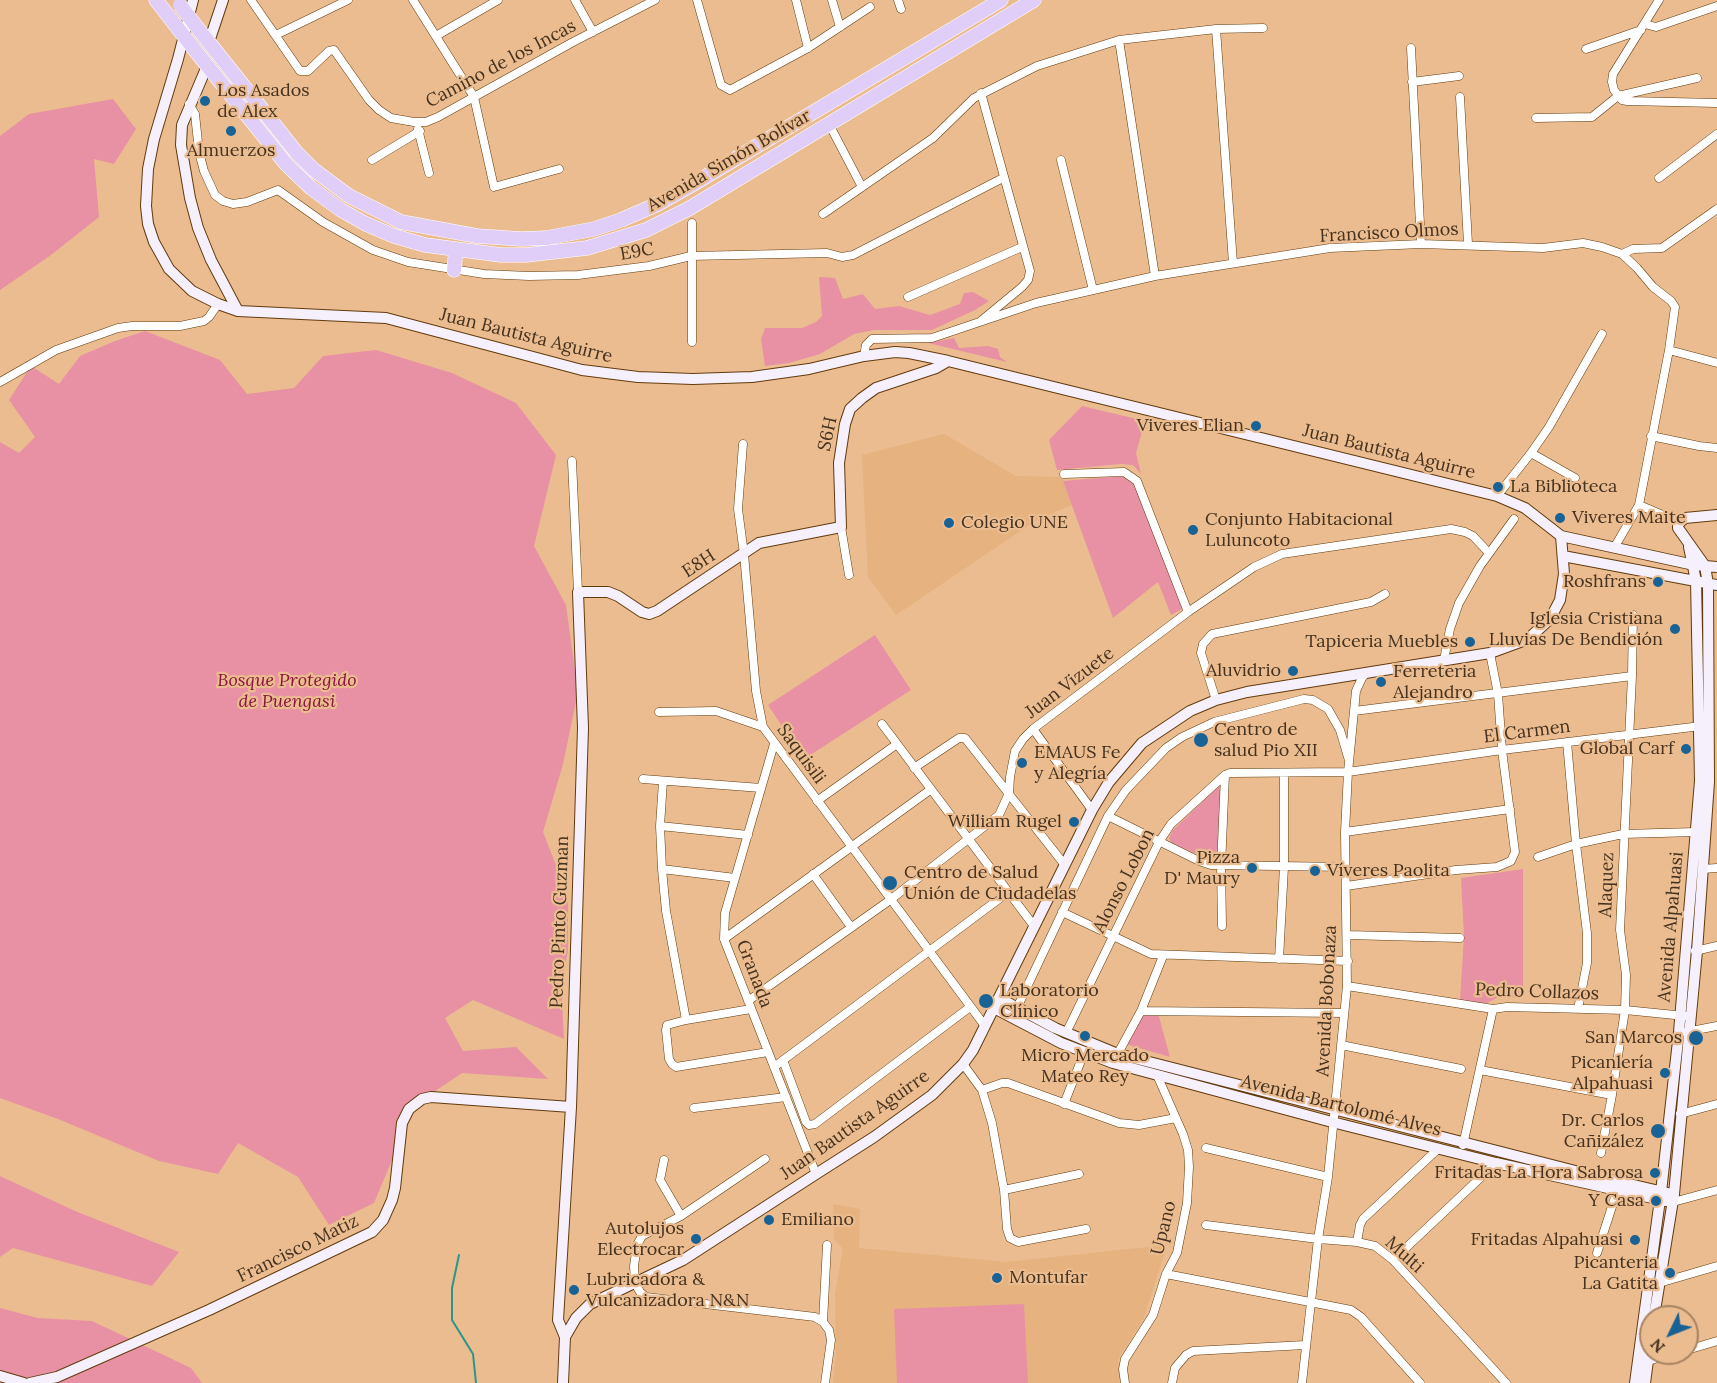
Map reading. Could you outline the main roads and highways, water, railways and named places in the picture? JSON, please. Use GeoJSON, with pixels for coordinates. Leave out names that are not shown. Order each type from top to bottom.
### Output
{"type":"FeatureCollection","features":[{"type":"Feature","properties":{"kind":"highway","name":"Avenida Simón Bolívar"},"geometry":{"type":"LineString","coordinates":[[154,0],[286,164],[311,188],[340,210],[385,232],[425,245],[501,255],[543,254],[587,248],[646,230],[690,208],[1034,0]]}},
{"type":"Feature","properties":{"kind":"highway","name":"Avenida Simón Bolívar"},"geometry":{"type":"LineString","coordinates":[[183,2],[199,30],[296,153],[314,170],[349,196],[401,222],[477,236],[521,239],[546,238],[594,229],[658,204],[1000,0]]}},
{"type":"Feature","properties":{"kind":"highway"},"geometry":{"type":"LineString","coordinates":[[454,270],[456,250]]}},
{"type":"Feature","properties":{"kind":"main road"},"geometry":{"type":"LineString","coordinates":[[209,42],[224,0]]}},
{"type":"Feature","properties":{"kind":"main road","name":"Juan Bautista Aguirre"},"geometry":{"type":"LineString","coordinates":[[183,2],[178,59],[154,140],[148,169],[146,206],[148,224],[154,242],[169,269],[192,291],[218,304],[238,311],[386,318],[582,370],[638,377],[693,379],[752,377],[808,369],[864,356],[895,352],[909,353],[948,360],[1497,496],[1525,508],[1561,536],[1563,591],[1550,619],[1527,639],[1490,653],[1247,692],[1216,700],[1190,711],[1142,743],[1115,775],[1092,810],[997,1003],[973,1050],[963,1064],[932,1095],[874,1137],[683,1260],[590,1305],[576,1318],[565,1337]]}},
{"type":"Feature","properties":{"kind":"main road"},"geometry":{"type":"LineString","coordinates":[[207,66],[182,124],[181,145],[190,198],[206,249],[238,311]]}},
{"type":"Feature","properties":{"kind":"main road","name":"S6H"},"geometry":{"type":"LineString","coordinates":[[841,528],[839,463],[845,424],[850,410],[876,388],[936,368],[948,360]]}},
{"type":"Feature","properties":{"kind":"main road","name":"Avenida Alpahuasi"},"geometry":{"type":"LineString","coordinates":[[1692,950],[1696,832],[1704,726],[1713,669],[1712,585],[1678,528],[1679,522],[1685,518],[1717,515]]}},
{"type":"Feature","properties":{"kind":"main road","name":"E8H"},"geometry":{"type":"LineString","coordinates":[[579,592],[608,592],[649,614],[657,611],[759,543],[841,528]]}},
{"type":"Feature","properties":{"kind":"main road"},"geometry":{"type":"LineString","coordinates":[[1561,536],[1699,566],[1717,567]]}},
{"type":"Feature","properties":{"kind":"main road"},"geometry":{"type":"LineString","coordinates":[[1563,556],[1712,585]]}},
{"type":"Feature","properties":{"kind":"main road","name":"Avenida Alpahuasi"},"geometry":{"type":"LineString","coordinates":[[1635,1383],[1683,1032],[1713,781],[1704,726],[1699,671],[1696,582],[1699,566]]}},
{"type":"Feature","properties":{"kind":"main road","name":"Pedro Pinto Guzman"},"geometry":{"type":"LineString","coordinates":[[563,1383],[565,1337],[558,1320],[571,1107],[583,728],[579,592]]}},
{"type":"Feature","properties":{"kind":"main road","name":"Avenida Bartolomé Alves"},"geometry":{"type":"LineString","coordinates":[[997,1003],[1061,1043],[1084,1053],[1334,1110],[1463,1148],[1661,1196]]}},
{"type":"Feature","properties":{"kind":"main road","name":"Avenida Bartolomé Alves"},"geometry":{"type":"LineString","coordinates":[[1015,1013],[1066,1033],[1115,1059],[1157,1076],[1439,1148],[1463,1148],[1496,1163],[1617,1191],[1673,1198]]}},
{"type":"Feature","properties":{"kind":"main road","name":"Avenida Alpahuasi"},"geometry":{"type":"LineString","coordinates":[[1656,1305],[1673,1198],[1680,1114],[1683,1032]]}},
{"type":"Feature","properties":{"kind":"main road","name":"Francisco Matiz"},"geometry":{"type":"LineString","coordinates":[[30,1383],[57,1377],[210,1310],[372,1232],[383,1220],[395,1188],[402,1123],[409,1109],[422,1100],[431,1097],[571,1107]]}},
{"type":"Feature","properties":{"kind":"main road"},"geometry":{"type":"LineString","coordinates":[[1645,1383],[1647,1365]]}},
{"type":"Feature","properties":{"kind":"main road"},"geometry":{"type":"LineString","coordinates":[[0,1376],[24,1383]]}},
{"type":"Feature","properties":{"kind":"waterway"},"geometry":{"type":"LineString","coordinates":[[459,1255],[452,1288],[452,1320],[473,1354],[476,1383]]}},
{"type":"Feature","properties":{"kind":"place","name":"Los Asados de Alex"},"geometry":{"type":"Point","coordinates":[205,101]}},
{"type":"Feature","properties":{"kind":"place","name":"Almuerzos"},"geometry":{"type":"Point","coordinates":[231,131]}},
{"type":"Feature","properties":{"kind":"place","name":"Viveres Elian"},"geometry":{"type":"Point","coordinates":[1256,426]}},
{"type":"Feature","properties":{"kind":"place","name":"La Biblioteca"},"geometry":{"type":"Point","coordinates":[1498,487]}},
{"type":"Feature","properties":{"kind":"place","name":"Viveres Maite"},"geometry":{"type":"Point","coordinates":[1560,518]}},
{"type":"Feature","properties":{"kind":"place","name":"Colegio UNE"},"geometry":{"type":"Point","coordinates":[949,523]}},
{"type":"Feature","properties":{"kind":"place","name":"Conjunto Habitacional Luluncoto"},"geometry":{"type":"Point","coordinates":[1193,530]}},
{"type":"Feature","properties":{"kind":"place","name":"Roshfrans"},"geometry":{"type":"Point","coordinates":[1658,582]}},
{"type":"Feature","properties":{"kind":"place","name":"Iglesia Cristiana Lluvias De Bendición"},"geometry":{"type":"Point","coordinates":[1675,629]}},
{"type":"Feature","properties":{"kind":"place","name":"Tapiceria Muebles"},"geometry":{"type":"Point","coordinates":[1470,642]}},
{"type":"Feature","properties":{"kind":"place","name":"Aluvidrio"},"geometry":{"type":"Point","coordinates":[1293,671]}},
{"type":"Feature","properties":{"kind":"place","name":"Ferreteria Alejandro"},"geometry":{"type":"Point","coordinates":[1381,682]}},
{"type":"Feature","properties":{"kind":"place","name":"Centro de salud Pio XII"},"geometry":{"type":"Point","coordinates":[1201,740]}},
{"type":"Feature","properties":{"kind":"place","name":"Global Carf"},"geometry":{"type":"Point","coordinates":[1686,749]}},
{"type":"Feature","properties":{"kind":"place","name":"EMAUS Fe y Alegría"},"geometry":{"type":"Point","coordinates":[1022,763]}},
{"type":"Feature","properties":{"kind":"place","name":"William Rugel"},"geometry":{"type":"Point","coordinates":[1074,822]}},
{"type":"Feature","properties":{"kind":"place","name":"Pizza D' Maury"},"geometry":{"type":"Point","coordinates":[1252,868]}},
{"type":"Feature","properties":{"kind":"place","name":"Víveres Paolita"},"geometry":{"type":"Point","coordinates":[1315,871]}},
{"type":"Feature","properties":{"kind":"place","name":"Centro de Salud Unión de Ciudadelas"},"geometry":{"type":"Point","coordinates":[890,883]}},
{"type":"Feature","properties":{"kind":"place","name":"Laboratorio Clínico"},"geometry":{"type":"Point","coordinates":[986,1001]}},
{"type":"Feature","properties":{"kind":"place","name":"Micro Mercado Mateo Rey"},"geometry":{"type":"Point","coordinates":[1085,1036]}},
{"type":"Feature","properties":{"kind":"place","name":"San Marcos"},"geometry":{"type":"Point","coordinates":[1696,1038]}},
{"type":"Feature","properties":{"kind":"place","name":"Picanlería Alpahuasi"},"geometry":{"type":"Point","coordinates":[1665,1073]}},
{"type":"Feature","properties":{"kind":"place","name":"Dr. Carlos Cañizález"},"geometry":{"type":"Point","coordinates":[1658,1131]}},
{"type":"Feature","properties":{"kind":"place","name":"Fritadas La Hora Sabrosa"},"geometry":{"type":"Point","coordinates":[1655,1173]}},
{"type":"Feature","properties":{"kind":"place","name":"Y Casa"},"geometry":{"type":"Point","coordinates":[1656,1201]}},
{"type":"Feature","properties":{"kind":"place","name":"Emiliano"},"geometry":{"type":"Point","coordinates":[769,1220]}},
{"type":"Feature","properties":{"kind":"place","name":"Autolujos Electrocar"},"geometry":{"type":"Point","coordinates":[696,1239]}},
{"type":"Feature","properties":{"kind":"place","name":"Fritadas Alpahuasi"},"geometry":{"type":"Point","coordinates":[1635,1240]}},
{"type":"Feature","properties":{"kind":"place","name":"Picanteria La Gatita"},"geometry":{"type":"Point","coordinates":[1670,1273]}},
{"type":"Feature","properties":{"kind":"place","name":"Montufar"},"geometry":{"type":"Point","coordinates":[997,1278]}},
{"type":"Feature","properties":{"kind":"place","name":"Lubricadora & Vulcanizadora N&N"},"geometry":{"type":"Point","coordinates":[574,1290]}},
{"type":"Feature","properties":{"kind":"park label","name":"Bosque Protegido de Puengasi"},"geometry":{"type":"Point","coordinates":[287,691]}}]}
